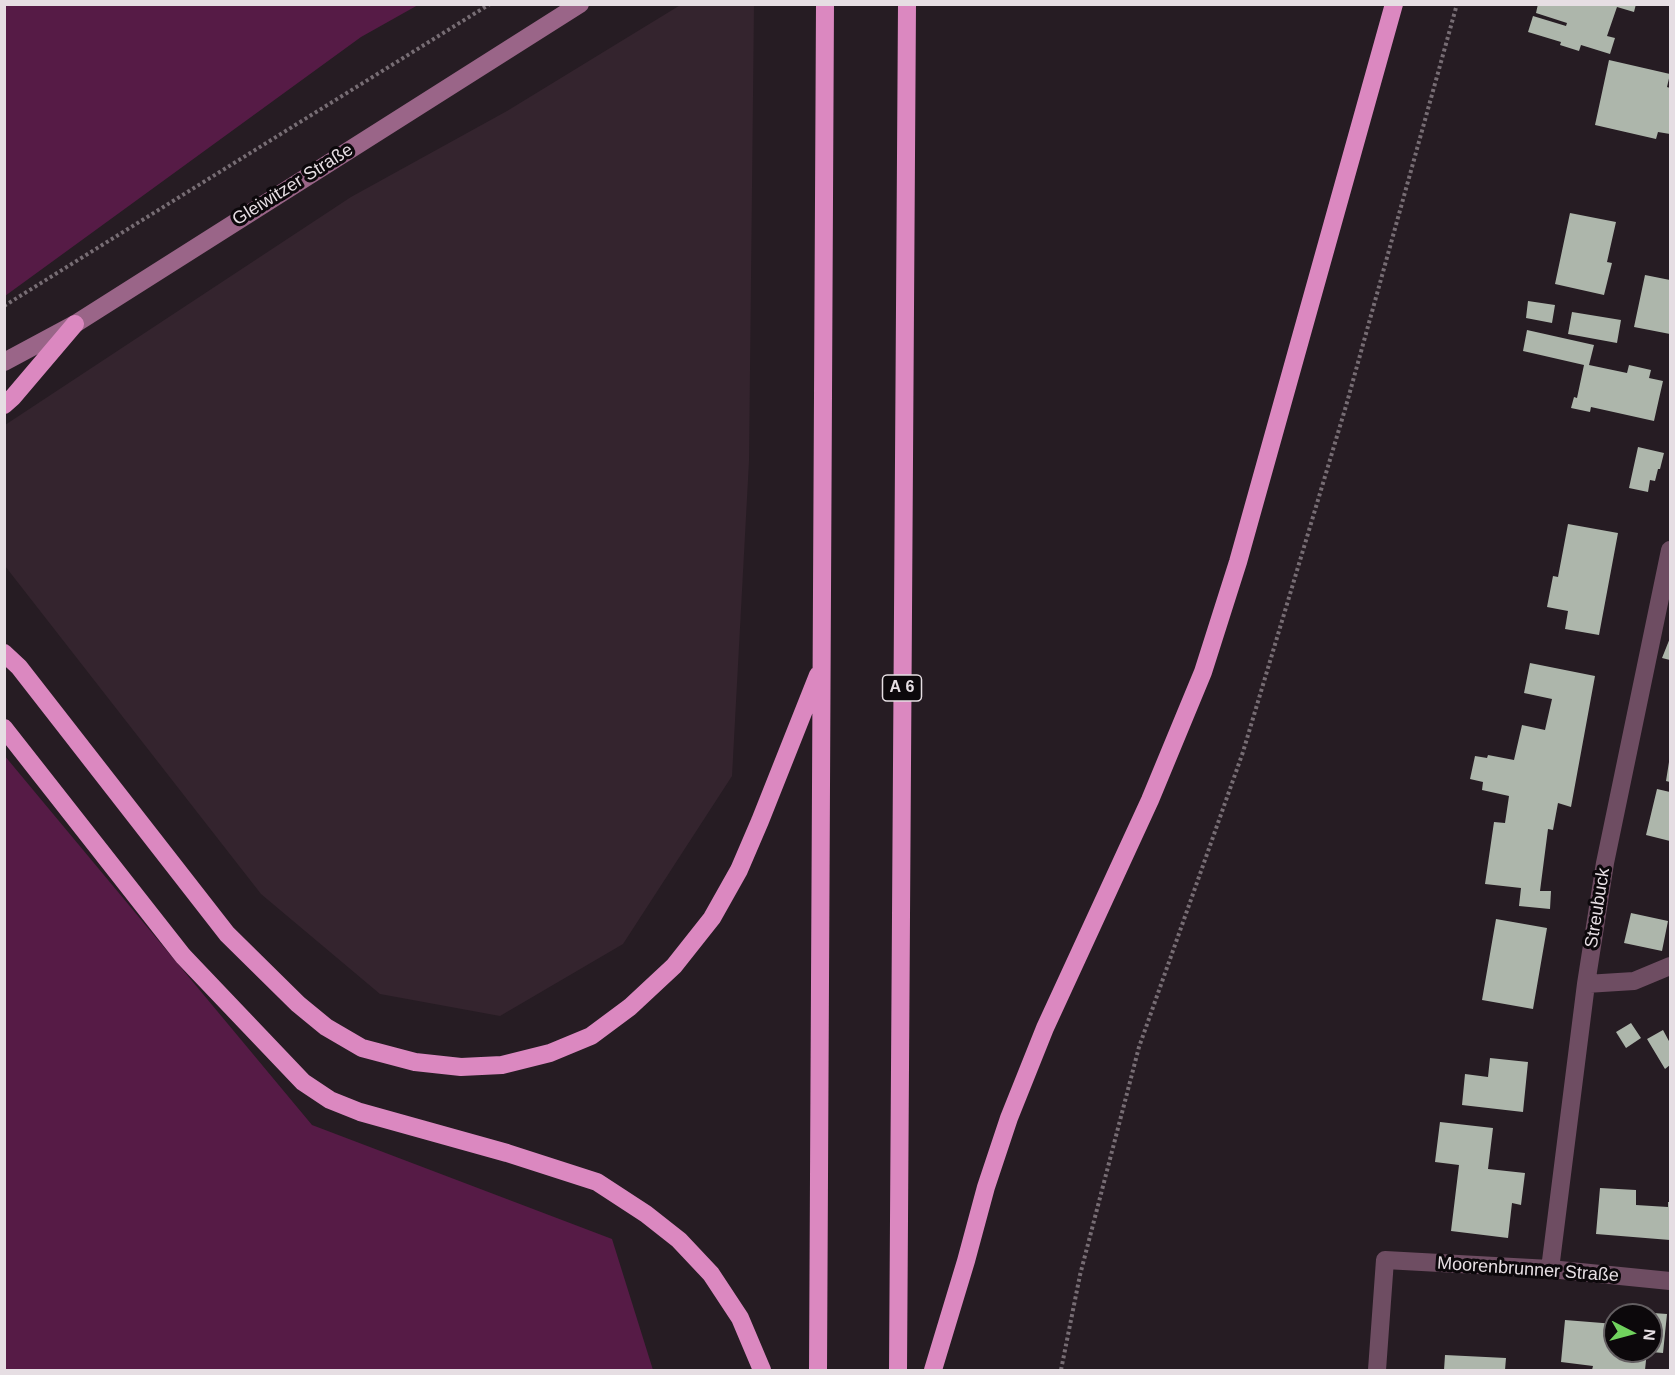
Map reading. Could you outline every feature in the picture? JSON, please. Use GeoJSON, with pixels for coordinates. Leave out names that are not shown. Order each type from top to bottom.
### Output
{"type":"FeatureCollection","features":[{"type":"Feature","properties":{"kind":"highway"},"geometry":{"type":"LineString","coordinates":[[818,1371],[825,4]]}},
{"type":"Feature","properties":{"kind":"highway","name":"A 6"},"geometry":{"type":"LineString","coordinates":[[898,1371],[907,4]]}},
{"type":"Feature","properties":{"kind":"highway"},"geometry":{"type":"LineString","coordinates":[[933,1371],[986,1187],[1009,1118],[1045,1028],[1150,800],[1203,672],[1238,562],[1394,4]]}},
{"type":"Feature","properties":{"kind":"highway"},"geometry":{"type":"LineString","coordinates":[[4,405],[75,324]]}},
{"type":"Feature","properties":{"kind":"highway"},"geometry":{"type":"LineString","coordinates":[[4,641],[19,668]]}},
{"type":"Feature","properties":{"kind":"highway"},"geometry":{"type":"LineString","coordinates":[[4,653],[19,668],[226,934],[298,1004],[326,1026],[362,1048],[415,1062],[461,1067],[502,1065],[550,1053],[591,1036],[630,1007],[674,966],[712,918],[739,870],[822,665]]}},
{"type":"Feature","properties":{"kind":"highway"},"geometry":{"type":"LineString","coordinates":[[4,728],[183,956],[303,1082],[330,1100],[360,1112],[597,1182],[646,1214],[679,1240],[711,1274],[740,1318],[762,1371]]}},
{"type":"Feature","properties":{"kind":"main road","name":"Gleiwitzer Straße"},"geometry":{"type":"LineString","coordinates":[[4,362],[75,324],[580,4]]}},
{"type":"Feature","properties":{"kind":"street","name":"Streubuck"},"geometry":{"type":"LineString","coordinates":[[1550,1269],[1586,984],[1605,863],[1671,550]]}},
{"type":"Feature","properties":{"kind":"street"},"geometry":{"type":"LineString","coordinates":[[1586,984],[1634,981],[1671,966]]}},
{"type":"Feature","properties":{"kind":"street","name":"Moorenbrunner Straße"},"geometry":{"type":"LineString","coordinates":[[1377,1371],[1385,1260],[1550,1269],[1671,1281]]}},
{"type":"Feature","properties":{"kind":"path"},"geometry":{"type":"LineString","coordinates":[[4,306],[490,4]]}},
{"type":"Feature","properties":{"kind":"path"},"geometry":{"type":"LineString","coordinates":[[1061,1371],[1080,1275],[1139,1047],[1243,752],[1346,406],[1457,4]]}},
{"type":"Feature","properties":{"kind":"shaded area"},"geometry":{"type":"Polygon","coordinates":[[[5,4],[418,5],[361,37],[5,296],[5,4]]]}},
{"type":"Feature","properties":{"kind":"shaded area"},"geometry":{"type":"Polygon","coordinates":[[[682,4],[754,5],[749,461],[732,776],[623,944],[500,1016],[380,994],[261,894],[5,566],[5,425],[351,197],[507,111],[682,4]]]}},
{"type":"Feature","properties":{"kind":"shaded area"},"geometry":{"type":"Polygon","coordinates":[[[4,755],[312,1125],[612,1239],[653,1370],[5,1370],[4,755]]]}},
{"type":"Feature","properties":{"kind":"building"},"geometry":{"type":"Polygon","coordinates":[[[1538,4],[1636,4],[1634,12],[1617,7],[1607,36],[1615,38],[1610,54],[1581,45],[1579,51],[1560,45],[1561,42],[1528,32],[1533,16],[1566,26],[1567,23],[1536,13],[1538,4]]]}},
{"type":"Feature","properties":{"kind":"building"},"geometry":{"type":"Polygon","coordinates":[[[1609,60],[1670,74],[1667,87],[1670,88],[1670,134],[1658,132],[1656,139],[1595,125],[1609,60]]]}},
{"type":"Feature","properties":{"kind":"building"},"geometry":{"type":"Polygon","coordinates":[[[1570,213],[1616,222],[1607,262],[1612,263],[1604,295],[1555,284],[1570,213]]]}},
{"type":"Feature","properties":{"kind":"building"},"geometry":{"type":"Polygon","coordinates":[[[1645,275],[1670,280],[1670,334],[1634,327],[1645,275]]]}},
{"type":"Feature","properties":{"kind":"building"},"geometry":{"type":"Polygon","coordinates":[[[1528,301],[1555,305],[1552,323],[1526,318],[1528,301]]]}},
{"type":"Feature","properties":{"kind":"building"},"geometry":{"type":"Polygon","coordinates":[[[1572,312],[1621,320],[1617,343],[1568,334],[1572,312]]]}},
{"type":"Feature","properties":{"kind":"building"},"geometry":{"type":"Polygon","coordinates":[[[1527,330],[1594,345],[1589,365],[1627,373],[1629,365],[1651,370],[1649,378],[1663,381],[1654,421],[1591,407],[1590,412],[1571,408],[1574,397],[1577,398],[1584,365],[1523,351],[1527,330]]]}},
{"type":"Feature","properties":{"kind":"building"},"geometry":{"type":"Polygon","coordinates":[[[1638,447],[1664,453],[1655,481],[1650,480],[1648,492],[1629,488],[1638,447]]]}},
{"type":"Feature","properties":{"kind":"building"},"geometry":{"type":"Polygon","coordinates":[[[1568,524],[1618,533],[1599,635],[1565,629],[1568,611],[1547,607],[1553,576],[1558,577],[1568,524]]]}},
{"type":"Feature","properties":{"kind":"building"},"geometry":{"type":"Polygon","coordinates":[[[1670,638],[1670,660],[1662,658],[1670,638]]]}},
{"type":"Feature","properties":{"kind":"building"},"geometry":{"type":"Polygon","coordinates":[[[1530,663],[1595,676],[1571,807],[1558,803],[1553,830],[1548,829],[1540,891],[1551,891],[1550,909],[1519,906],[1521,888],[1485,884],[1494,822],[1505,823],[1509,796],[1482,790],[1483,782],[1470,779],[1475,756],[1487,758],[1488,755],[1514,760],[1522,725],[1545,730],[1552,699],[1524,693],[1530,663]]]}},
{"type":"Feature","properties":{"kind":"building"},"geometry":{"type":"Polygon","coordinates":[[[1670,762],[1670,782],[1666,781],[1670,762]]]}},
{"type":"Feature","properties":{"kind":"building"},"geometry":{"type":"Polygon","coordinates":[[[1657,789],[1670,792],[1670,841],[1646,835],[1657,789]]]}},
{"type":"Feature","properties":{"kind":"building"},"geometry":{"type":"Polygon","coordinates":[[[1631,913],[1668,921],[1662,951],[1624,943],[1631,913]]]}},
{"type":"Feature","properties":{"kind":"building"},"geometry":{"type":"Polygon","coordinates":[[[1496,919],[1547,928],[1533,1009],[1482,1000],[1496,919]]]}},
{"type":"Feature","properties":{"kind":"building"},"geometry":{"type":"Polygon","coordinates":[[[1631,1023],[1641,1038],[1626,1048],[1616,1032],[1631,1023]]]}},
{"type":"Feature","properties":{"kind":"building"},"geometry":{"type":"Polygon","coordinates":[[[1663,1030],[1670,1043],[1670,1065],[1665,1069],[1647,1039],[1663,1030]]]}},
{"type":"Feature","properties":{"kind":"building"},"geometry":{"type":"Polygon","coordinates":[[[1490,1058],[1528,1062],[1523,1112],[1462,1105],[1465,1074],[1488,1077],[1490,1058]]]}},
{"type":"Feature","properties":{"kind":"building"},"geometry":{"type":"Polygon","coordinates":[[[1440,1122],[1493,1128],[1488,1169],[1525,1173],[1521,1205],[1512,1203],[1508,1238],[1451,1231],[1459,1165],[1435,1162],[1440,1122]]]}},
{"type":"Feature","properties":{"kind":"building"},"geometry":{"type":"Polygon","coordinates":[[[1600,1188],[1636,1190],[1636,1205],[1668,1207],[1668,1202],[1670,1202],[1670,1240],[1596,1234],[1600,1188]]]}},
{"type":"Feature","properties":{"kind":"building"},"geometry":{"type":"Polygon","coordinates":[[[1663,1314],[1667,1314],[1663,1353],[1663,1314]]]}},
{"type":"Feature","properties":{"kind":"building"},"geometry":{"type":"Polygon","coordinates":[[[1565,1320],[1603,1323],[1603,1363],[1646,1363],[1645,1370],[1592,1370],[1593,1366],[1561,1362],[1565,1320]]]}},
{"type":"Feature","properties":{"kind":"building"},"geometry":{"type":"Polygon","coordinates":[[[1445,1355],[1506,1358],[1505,1370],[1444,1370],[1445,1355]]]}}]}
